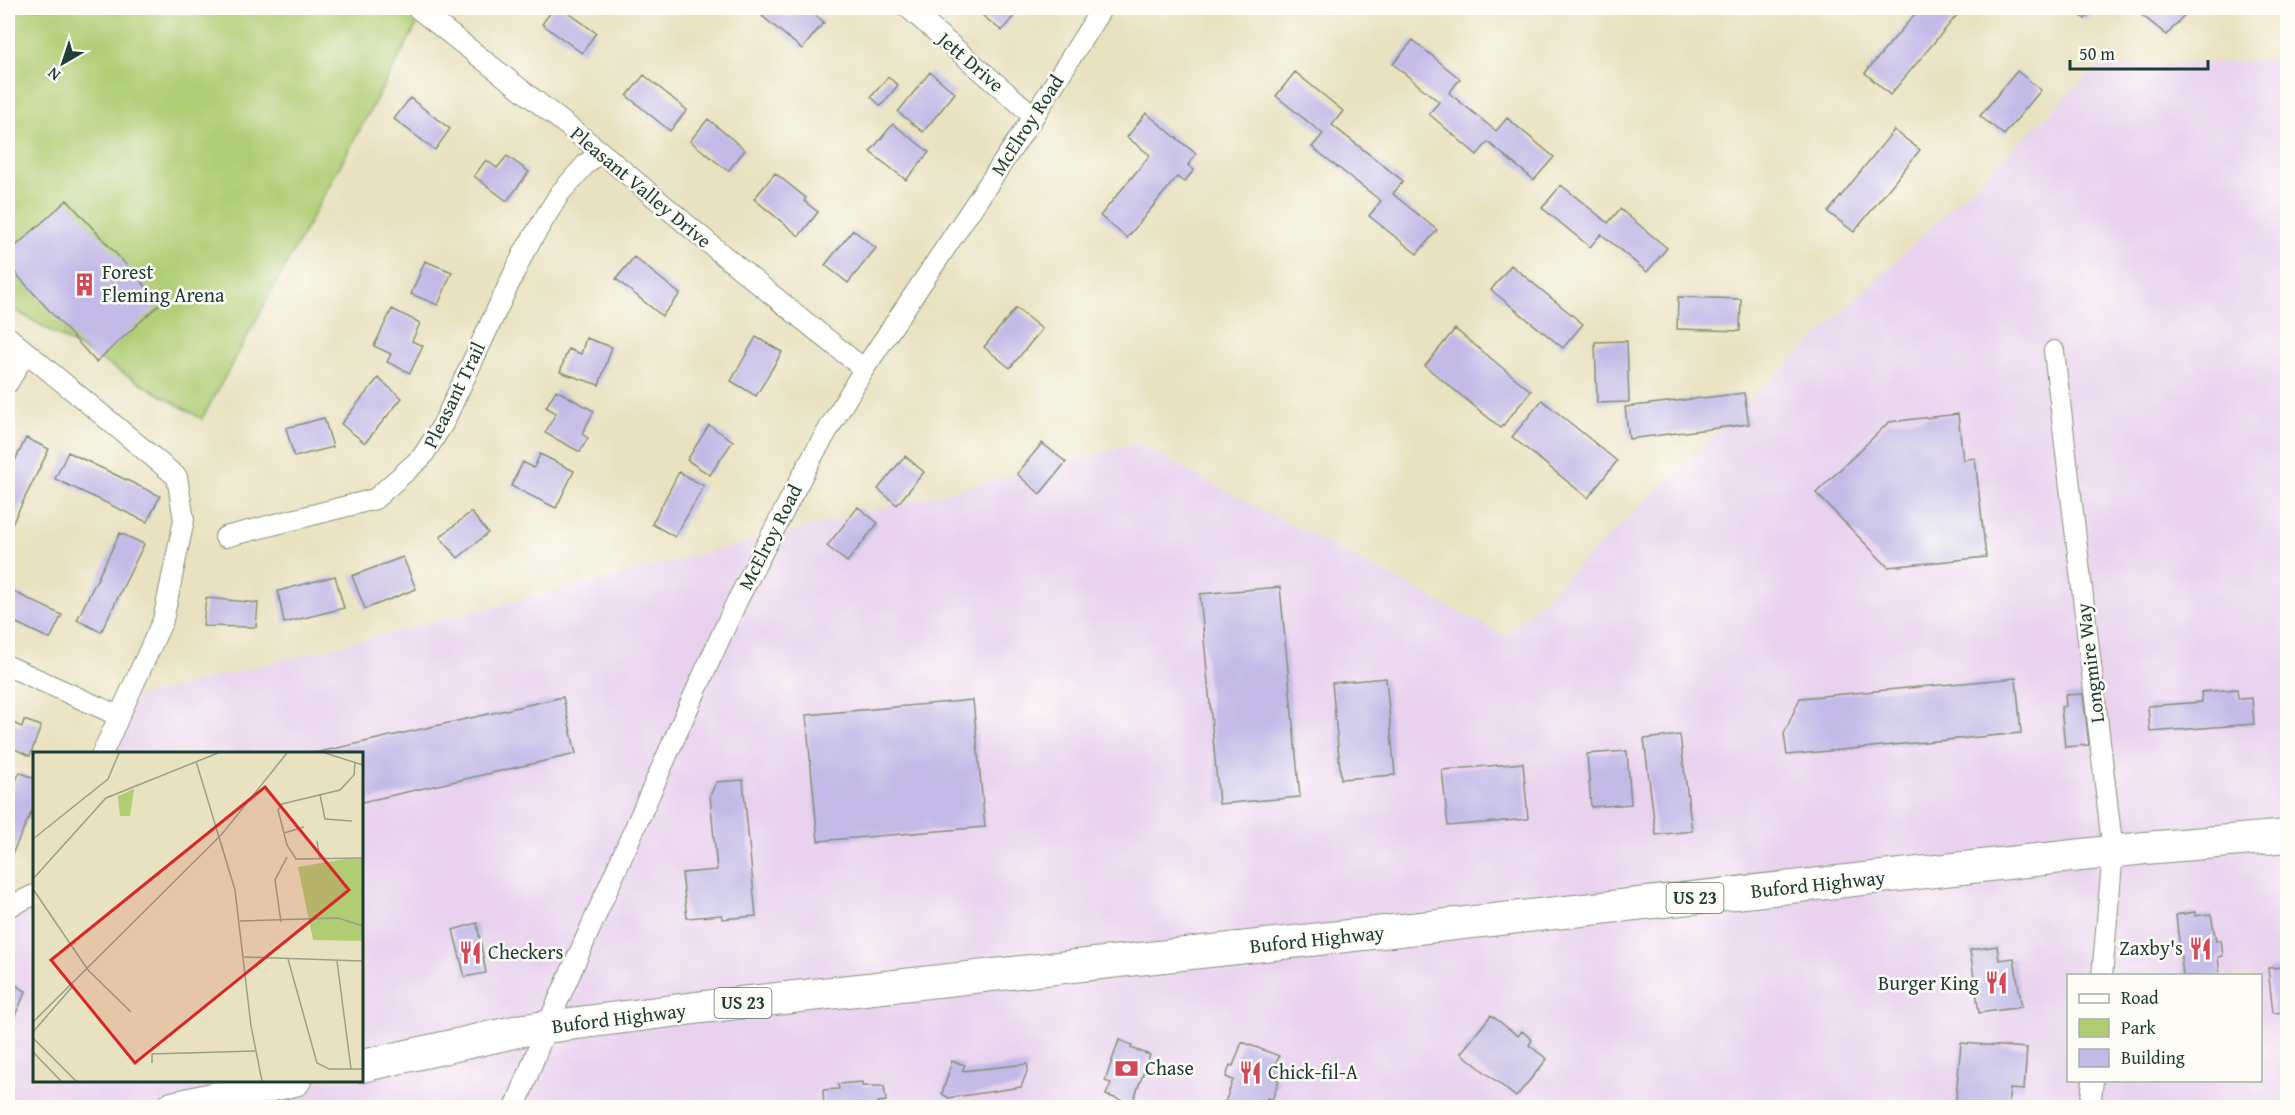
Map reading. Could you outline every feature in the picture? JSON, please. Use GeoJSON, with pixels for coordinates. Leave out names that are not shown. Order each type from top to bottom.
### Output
{"type":"FeatureCollection","features":[{"type":"Feature","properties":{"kind":"main road","name":"Buford Highway"},"geometry":{"type":"LineString","coordinates":[[363,1066],[523,1030],[703,1007],[2284,834]]}},
{"type":"Feature","properties":{"kind":"main road"},"geometry":{"type":"LineString","coordinates":[[172,1107],[286,1082]]}},
{"type":"Feature","properties":{"kind":"street","name":"Pleasant Valley Drive"},"geometry":{"type":"LineString","coordinates":[[417,8],[601,152],[724,256],[864,369]]}},
{"type":"Feature","properties":{"kind":"street","name":"Jett Drive"},"geometry":{"type":"LineString","coordinates":[[908,8],[1034,116]]}},
{"type":"Feature","properties":{"kind":"street","name":"McElroy Road"},"geometry":{"type":"LineString","coordinates":[[515,1107],[546,1028],[667,754],[737,601],[812,457],[864,369],[1034,116],[1102,8]]}},
{"type":"Feature","properties":{"kind":"street","name":"Pleasant Trail"},"geometry":{"type":"LineString","coordinates":[[225,537],[375,499],[422,457],[442,423],[524,252],[560,193],[587,163],[601,152]]}},
{"type":"Feature","properties":{"kind":"street"},"geometry":{"type":"LineString","coordinates":[[8,337],[177,477],[184,520],[163,620],[102,752]]}},
{"type":"Feature","properties":{"kind":"street","name":"Longmire Way"},"geometry":{"type":"LineString","coordinates":[[2054,351],[2113,852],[2102,974]]}},
{"type":"Feature","properties":{"kind":"street"},"geometry":{"type":"LineString","coordinates":[[8,383],[26,352]]}},
{"type":"Feature","properties":{"kind":"street"},"geometry":{"type":"LineString","coordinates":[[8,666],[119,716]]}},
{"type":"Feature","properties":{"kind":"street"},"geometry":{"type":"LineString","coordinates":[[8,907],[33,895]]}},
{"type":"Feature","properties":{"kind":"street"},"geometry":{"type":"LineString","coordinates":[[2090,1107],[2093,1082]]}},
{"type":"Feature","properties":{"kind":"shaded area"},"geometry":{"type":"Polygon","coordinates":[[[2287,60],[2287,1107],[8,1108],[8,929],[33,883],[33,1082],[363,1082],[363,752],[106,752],[137,697],[1137,444],[1505,636],[2099,66],[2287,60]]]}},
{"type":"Feature","properties":{"kind":"green space"},"geometry":{"type":"Polygon","coordinates":[[[8,8],[426,8],[202,419],[8,306],[8,8]]]}},
{"type":"Feature","properties":{"kind":"building"},"geometry":{"type":"Polygon","coordinates":[[[554,8],[562,8],[596,33],[582,53],[542,24],[554,8]]]}},
{"type":"Feature","properties":{"kind":"building"},"geometry":{"type":"Polygon","coordinates":[[[769,8],[806,8],[824,22],[802,49],[762,16],[769,8]]]}},
{"type":"Feature","properties":{"kind":"building"},"geometry":{"type":"Polygon","coordinates":[[[990,8],[1020,8],[1002,31],[983,16],[990,8]]]}},
{"type":"Feature","properties":{"kind":"building"},"geometry":{"type":"Polygon","coordinates":[[[1920,8],[1963,8],[1890,95],[1865,73],[1920,8]]]}},
{"type":"Feature","properties":{"kind":"building"},"geometry":{"type":"Polygon","coordinates":[[[2071,8],[2095,8],[2085,19],[2071,8]]]}},
{"type":"Feature","properties":{"kind":"building"},"geometry":{"type":"Polygon","coordinates":[[[2133,8],[2190,8],[2167,35],[2133,8]]]}},
{"type":"Feature","properties":{"kind":"building"},"geometry":{"type":"Polygon","coordinates":[[[1413,40],[1460,79],[1449,93],[1496,131],[1507,118],[1554,157],[1534,180],[1488,142],[1477,155],[1429,114],[1439,102],[1393,64],[1413,40]]]}},
{"type":"Feature","properties":{"kind":"building"},"geometry":{"type":"Polygon","coordinates":[[[2017,71],[2041,90],[2004,135],[1980,116],[2017,71]]]}},
{"type":"Feature","properties":{"kind":"building"},"geometry":{"type":"Polygon","coordinates":[[[930,72],[955,93],[923,132],[898,112],[930,72]]]}},
{"type":"Feature","properties":{"kind":"building"},"geometry":{"type":"Polygon","coordinates":[[[1295,72],[1343,111],[1332,125],[1403,181],[1393,194],[1437,230],[1417,254],[1369,216],[1381,201],[1312,147],[1323,134],[1276,96],[1295,72]]]}},
{"type":"Feature","properties":{"kind":"building"},"geometry":{"type":"Polygon","coordinates":[[[644,75],[687,110],[670,131],[627,96],[644,75]]]}},
{"type":"Feature","properties":{"kind":"building"},"geometry":{"type":"Polygon","coordinates":[[[888,77],[898,85],[881,106],[871,97],[888,77]]]}},
{"type":"Feature","properties":{"kind":"building"},"geometry":{"type":"Polygon","coordinates":[[[410,98],[450,129],[435,150],[394,119],[410,98]]]}},
{"type":"Feature","properties":{"kind":"building"},"geometry":{"type":"Polygon","coordinates":[[[1146,113],[1196,154],[1188,165],[1194,170],[1184,182],[1177,177],[1127,238],[1100,216],[1150,155],[1127,137],[1146,113]]]}},
{"type":"Feature","properties":{"kind":"building"},"geometry":{"type":"Polygon","coordinates":[[[708,119],[745,150],[728,171],[690,141],[708,119]]]}},
{"type":"Feature","properties":{"kind":"building"},"geometry":{"type":"Polygon","coordinates":[[[893,124],[929,152],[906,180],[870,152],[893,124]]]}},
{"type":"Feature","properties":{"kind":"building"},"geometry":{"type":"Polygon","coordinates":[[[1894,130],[1920,150],[1854,232],[1828,212],[1894,130]]]}},
{"type":"Feature","properties":{"kind":"building"},"geometry":{"type":"Polygon","coordinates":[[[507,156],[529,172],[507,201],[474,176],[486,160],[497,168],[507,156]]]}},
{"type":"Feature","properties":{"kind":"building"},"geometry":{"type":"Polygon","coordinates":[[[775,173],[806,198],[804,201],[818,212],[799,236],[754,199],[775,173]]]}},
{"type":"Feature","properties":{"kind":"building"},"geometry":{"type":"Polygon","coordinates":[[[1561,185],[1608,223],[1620,209],[1667,248],[1647,272],[1601,234],[1590,247],[1542,208],[1561,185]]]}},
{"type":"Feature","properties":{"kind":"building","name":"Forest Fleming Arena"},"geometry":{"type":"Polygon","coordinates":[[[67,200],[161,303],[96,362],[8,265],[8,253],[67,200]]]}},
{"type":"Feature","properties":{"kind":"building"},"geometry":{"type":"Polygon","coordinates":[[[853,230],[876,248],[848,283],[825,265],[853,230]]]}},
{"type":"Feature","properties":{"kind":"building"},"geometry":{"type":"Polygon","coordinates":[[[634,257],[680,294],[662,316],[616,279],[634,257]]]}},
{"type":"Feature","properties":{"kind":"building"},"geometry":{"type":"Polygon","coordinates":[[[425,261],[452,272],[438,305],[411,294],[425,261]]]}},
{"type":"Feature","properties":{"kind":"building"},"geometry":{"type":"Polygon","coordinates":[[[1511,265],[1583,324],[1563,348],[1491,290],[1511,265]]]}},
{"type":"Feature","properties":{"kind":"building"},"geometry":{"type":"Polygon","coordinates":[[[1678,297],[1741,299],[1740,331],[1677,329],[1678,297]]]}},
{"type":"Feature","properties":{"kind":"building"},"geometry":{"type":"Polygon","coordinates":[[[1016,308],[1042,329],[1010,368],[984,347],[1016,308]]]}},
{"type":"Feature","properties":{"kind":"building"},"geometry":{"type":"Polygon","coordinates":[[[392,309],[420,323],[412,341],[423,346],[410,373],[387,362],[391,354],[374,346],[392,309]]]}},
{"type":"Feature","properties":{"kind":"building"},"geometry":{"type":"Polygon","coordinates":[[[1455,329],[1531,391],[1501,428],[1425,366],[1455,329]]]}},
{"type":"Feature","properties":{"kind":"building"},"geometry":{"type":"Polygon","coordinates":[[[756,337],[782,352],[756,396],[731,381],[756,337]]]}},
{"type":"Feature","properties":{"kind":"building"},"geometry":{"type":"Polygon","coordinates":[[[586,338],[612,347],[599,385],[560,372],[568,349],[581,354],[586,338]]]}},
{"type":"Feature","properties":{"kind":"building"},"geometry":{"type":"Polygon","coordinates":[[[1627,341],[1629,402],[1597,403],[1595,342],[1627,341]]]}},
{"type":"Feature","properties":{"kind":"building"},"geometry":{"type":"Polygon","coordinates":[[[378,378],[402,398],[365,443],[341,424],[378,378]]]}},
{"type":"Feature","properties":{"kind":"building"},"geometry":{"type":"Polygon","coordinates":[[[556,390],[594,411],[582,434],[588,438],[580,452],[545,433],[556,413],[546,407],[556,390]]]}},
{"type":"Feature","properties":{"kind":"building"},"geometry":{"type":"Polygon","coordinates":[[[1744,393],[1749,424],[1629,439],[1625,407],[1744,393]]]}},
{"type":"Feature","properties":{"kind":"building"},"geometry":{"type":"Polygon","coordinates":[[[1542,400],[1617,461],[1588,498],[1512,437],[1542,400]]]}},
{"type":"Feature","properties":{"kind":"building"},"geometry":{"type":"Polygon","coordinates":[[[1958,414],[1963,460],[1975,458],[1986,557],[1888,567],[1816,493],[1889,422],[1958,414]]]}},
{"type":"Feature","properties":{"kind":"building"},"geometry":{"type":"Polygon","coordinates":[[[324,418],[333,447],[294,457],[286,428],[324,418]]]}},
{"type":"Feature","properties":{"kind":"building"},"geometry":{"type":"Polygon","coordinates":[[[709,425],[733,441],[710,475],[687,460],[709,425]]]}},
{"type":"Feature","properties":{"kind":"building"},"geometry":{"type":"Polygon","coordinates":[[[26,438],[49,449],[8,532],[8,475],[26,438]]]}},
{"type":"Feature","properties":{"kind":"building"},"geometry":{"type":"Polygon","coordinates":[[[1042,443],[1066,462],[1040,494],[1017,474],[1042,443]]]}},
{"type":"Feature","properties":{"kind":"building"},"geometry":{"type":"Polygon","coordinates":[[[68,452],[160,496],[147,522],[55,479],[68,452]]]}},
{"type":"Feature","properties":{"kind":"building"},"geometry":{"type":"Polygon","coordinates":[[[540,454],[574,471],[556,508],[511,486],[523,462],[534,468],[540,454]]]}},
{"type":"Feature","properties":{"kind":"building"},"geometry":{"type":"Polygon","coordinates":[[[905,456],[924,472],[897,505],[878,489],[905,456]]]}},
{"type":"Feature","properties":{"kind":"building"},"geometry":{"type":"Polygon","coordinates":[[[679,472],[704,486],[675,537],[652,524],[679,472]]]}},
{"type":"Feature","properties":{"kind":"building"},"geometry":{"type":"Polygon","coordinates":[[[858,507],[878,523],[847,562],[827,546],[858,507]]]}},
{"type":"Feature","properties":{"kind":"building"},"geometry":{"type":"Polygon","coordinates":[[[471,512],[488,533],[458,558],[440,537],[471,512]]]}},
{"type":"Feature","properties":{"kind":"building"},"geometry":{"type":"Polygon","coordinates":[[[120,533],[144,544],[101,632],[77,620],[120,533]]]}},
{"type":"Feature","properties":{"kind":"building"},"geometry":{"type":"Polygon","coordinates":[[[403,557],[416,589],[365,609],[352,576],[403,557]]]}},
{"type":"Feature","properties":{"kind":"building"},"geometry":{"type":"Polygon","coordinates":[[[335,576],[344,608],[284,623],[278,591],[335,576]]]}},
{"type":"Feature","properties":{"kind":"building"},"geometry":{"type":"Polygon","coordinates":[[[1280,587],[1300,797],[1219,804],[1200,594],[1280,587]]]}},
{"type":"Feature","properties":{"kind":"building"},"geometry":{"type":"Polygon","coordinates":[[[8,589],[62,615],[50,639],[8,619],[8,589]]]}},
{"type":"Feature","properties":{"kind":"building"},"geometry":{"type":"Polygon","coordinates":[[[206,598],[258,603],[256,627],[203,626],[206,598]]]}},
{"type":"Feature","properties":{"kind":"building"},"geometry":{"type":"Polygon","coordinates":[[[1386,678],[1395,775],[1341,779],[1332,683],[1386,678]]]}},
{"type":"Feature","properties":{"kind":"building"},"geometry":{"type":"Polygon","coordinates":[[[2016,678],[2021,733],[1787,755],[1784,734],[1800,698],[2016,678]]]}},
{"type":"Feature","properties":{"kind":"building"},"geometry":{"type":"Polygon","coordinates":[[[2237,689],[2238,699],[2252,698],[2254,724],[2150,732],[2148,706],[2202,702],[2201,692],[2237,689]]]}},
{"type":"Feature","properties":{"kind":"building"},"geometry":{"type":"Polygon","coordinates":[[[2083,694],[2089,745],[2065,747],[2061,707],[2066,706],[2065,695],[2083,694]]]}},
{"type":"Feature","properties":{"kind":"building"},"geometry":{"type":"Polygon","coordinates":[[[563,697],[576,754],[363,802],[363,752],[320,752],[563,697]]]}},
{"type":"Feature","properties":{"kind":"building"},"geometry":{"type":"Polygon","coordinates":[[[973,700],[985,827],[818,841],[806,715],[973,700]]]}},
{"type":"Feature","properties":{"kind":"building"},"geometry":{"type":"Polygon","coordinates":[[[24,720],[41,726],[30,756],[8,746],[8,721],[22,727],[24,720]]]}},
{"type":"Feature","properties":{"kind":"building"},"geometry":{"type":"Polygon","coordinates":[[[1680,735],[1692,831],[1656,835],[1644,739],[1680,735]]]}},
{"type":"Feature","properties":{"kind":"building"},"geometry":{"type":"Polygon","coordinates":[[[1627,751],[1631,804],[1591,807],[1587,754],[1627,751]]]}},
{"type":"Feature","properties":{"kind":"building"},"geometry":{"type":"Polygon","coordinates":[[[1523,763],[1528,819],[1448,826],[1442,770],[1523,763]]]}},
{"type":"Feature","properties":{"kind":"building"},"geometry":{"type":"Polygon","coordinates":[[[20,772],[33,778],[33,808],[8,863],[8,798],[20,772]]]}},
{"type":"Feature","properties":{"kind":"building"},"geometry":{"type":"Polygon","coordinates":[[[743,780],[756,916],[722,919],[722,915],[687,918],[682,873],[717,870],[710,796],[716,782],[743,780]]]}},
{"type":"Feature","properties":{"kind":"building","name":"Zaxby's"},"geometry":{"type":"Polygon","coordinates":[[[2195,912],[2195,916],[2211,914],[2216,941],[2221,940],[2223,956],[2218,957],[2220,974],[2183,974],[2176,915],[2195,912]]]}},
{"type":"Feature","properties":{"kind":"building","name":"Checkers"},"geometry":{"type":"Polygon","coordinates":[[[477,923],[486,973],[465,977],[453,930],[477,923]]]}},
{"type":"Feature","properties":{"kind":"building","name":"Burger King"},"geometry":{"type":"Polygon","coordinates":[[[1997,946],[1999,960],[2014,958],[2022,1007],[1979,1013],[1970,950],[1997,946]]]}},
{"type":"Feature","properties":{"kind":"building"},"geometry":{"type":"Polygon","coordinates":[[[2285,967],[2288,969],[2288,1012],[2273,1013],[2268,968],[2285,967]]]}},
{"type":"Feature","properties":{"kind":"building"},"geometry":{"type":"Polygon","coordinates":[[[8,981],[26,991],[8,1031],[8,981]]]}},
{"type":"Feature","properties":{"kind":"building"},"geometry":{"type":"Polygon","coordinates":[[[1491,1015],[1518,1036],[1522,1031],[1532,1040],[1529,1045],[1547,1059],[1516,1097],[1461,1053],[1491,1015]]]}},
{"type":"Feature","properties":{"kind":"building","name":"Chase"},"geometry":{"type":"Polygon","coordinates":[[[1119,1040],[1132,1045],[1131,1048],[1150,1055],[1132,1104],[1106,1095],[1111,1083],[1105,1081],[1119,1040]]]}},
{"type":"Feature","properties":{"kind":"building","name":"Chick-fil-A"},"geometry":{"type":"Polygon","coordinates":[[[1242,1042],[1279,1056],[1271,1077],[1279,1080],[1272,1100],[1267,1098],[1264,1108],[1223,1108],[1233,1080],[1226,1077],[1242,1042]]]}},
{"type":"Feature","properties":{"kind":"building"},"geometry":{"type":"Polygon","coordinates":[[[1961,1043],[2027,1048],[2024,1090],[2010,1089],[2008,1108],[1955,1108],[1961,1043]]]}},
{"type":"Feature","properties":{"kind":"building"},"geometry":{"type":"Polygon","coordinates":[[[952,1061],[965,1065],[962,1071],[1027,1064],[1028,1069],[1021,1087],[949,1098],[942,1094],[952,1061]]]}},
{"type":"Feature","properties":{"kind":"building"},"geometry":{"type":"Polygon","coordinates":[[[862,1082],[862,1086],[884,1086],[886,1101],[878,1102],[878,1108],[824,1108],[823,1090],[839,1089],[838,1084],[862,1082]]]}},
{"type":"Feature","properties":{"kind":"building"},"geometry":{"type":"Polygon","coordinates":[[[686,1102],[687,1108],[643,1108],[643,1106],[686,1102]]]}},
{"type":"Feature","properties":{"kind":"place","name":"Forest Fleming Arena"},"geometry":{"type":"Point","coordinates":[84,284]}},
{"type":"Feature","properties":{"kind":"place","name":"Zaxby's"},"geometry":{"type":"Point","coordinates":[2201,948]}},
{"type":"Feature","properties":{"kind":"place","name":"Checkers"},"geometry":{"type":"Point","coordinates":[470,952]}},
{"type":"Feature","properties":{"kind":"place","name":"Burger King"},"geometry":{"type":"Point","coordinates":[1997,983]}},
{"type":"Feature","properties":{"kind":"place","name":"Chase"},"geometry":{"type":"Point","coordinates":[1127,1068]}},
{"type":"Feature","properties":{"kind":"place","name":"Chick-fil-A"},"geometry":{"type":"Point","coordinates":[1250,1072]}}]}
